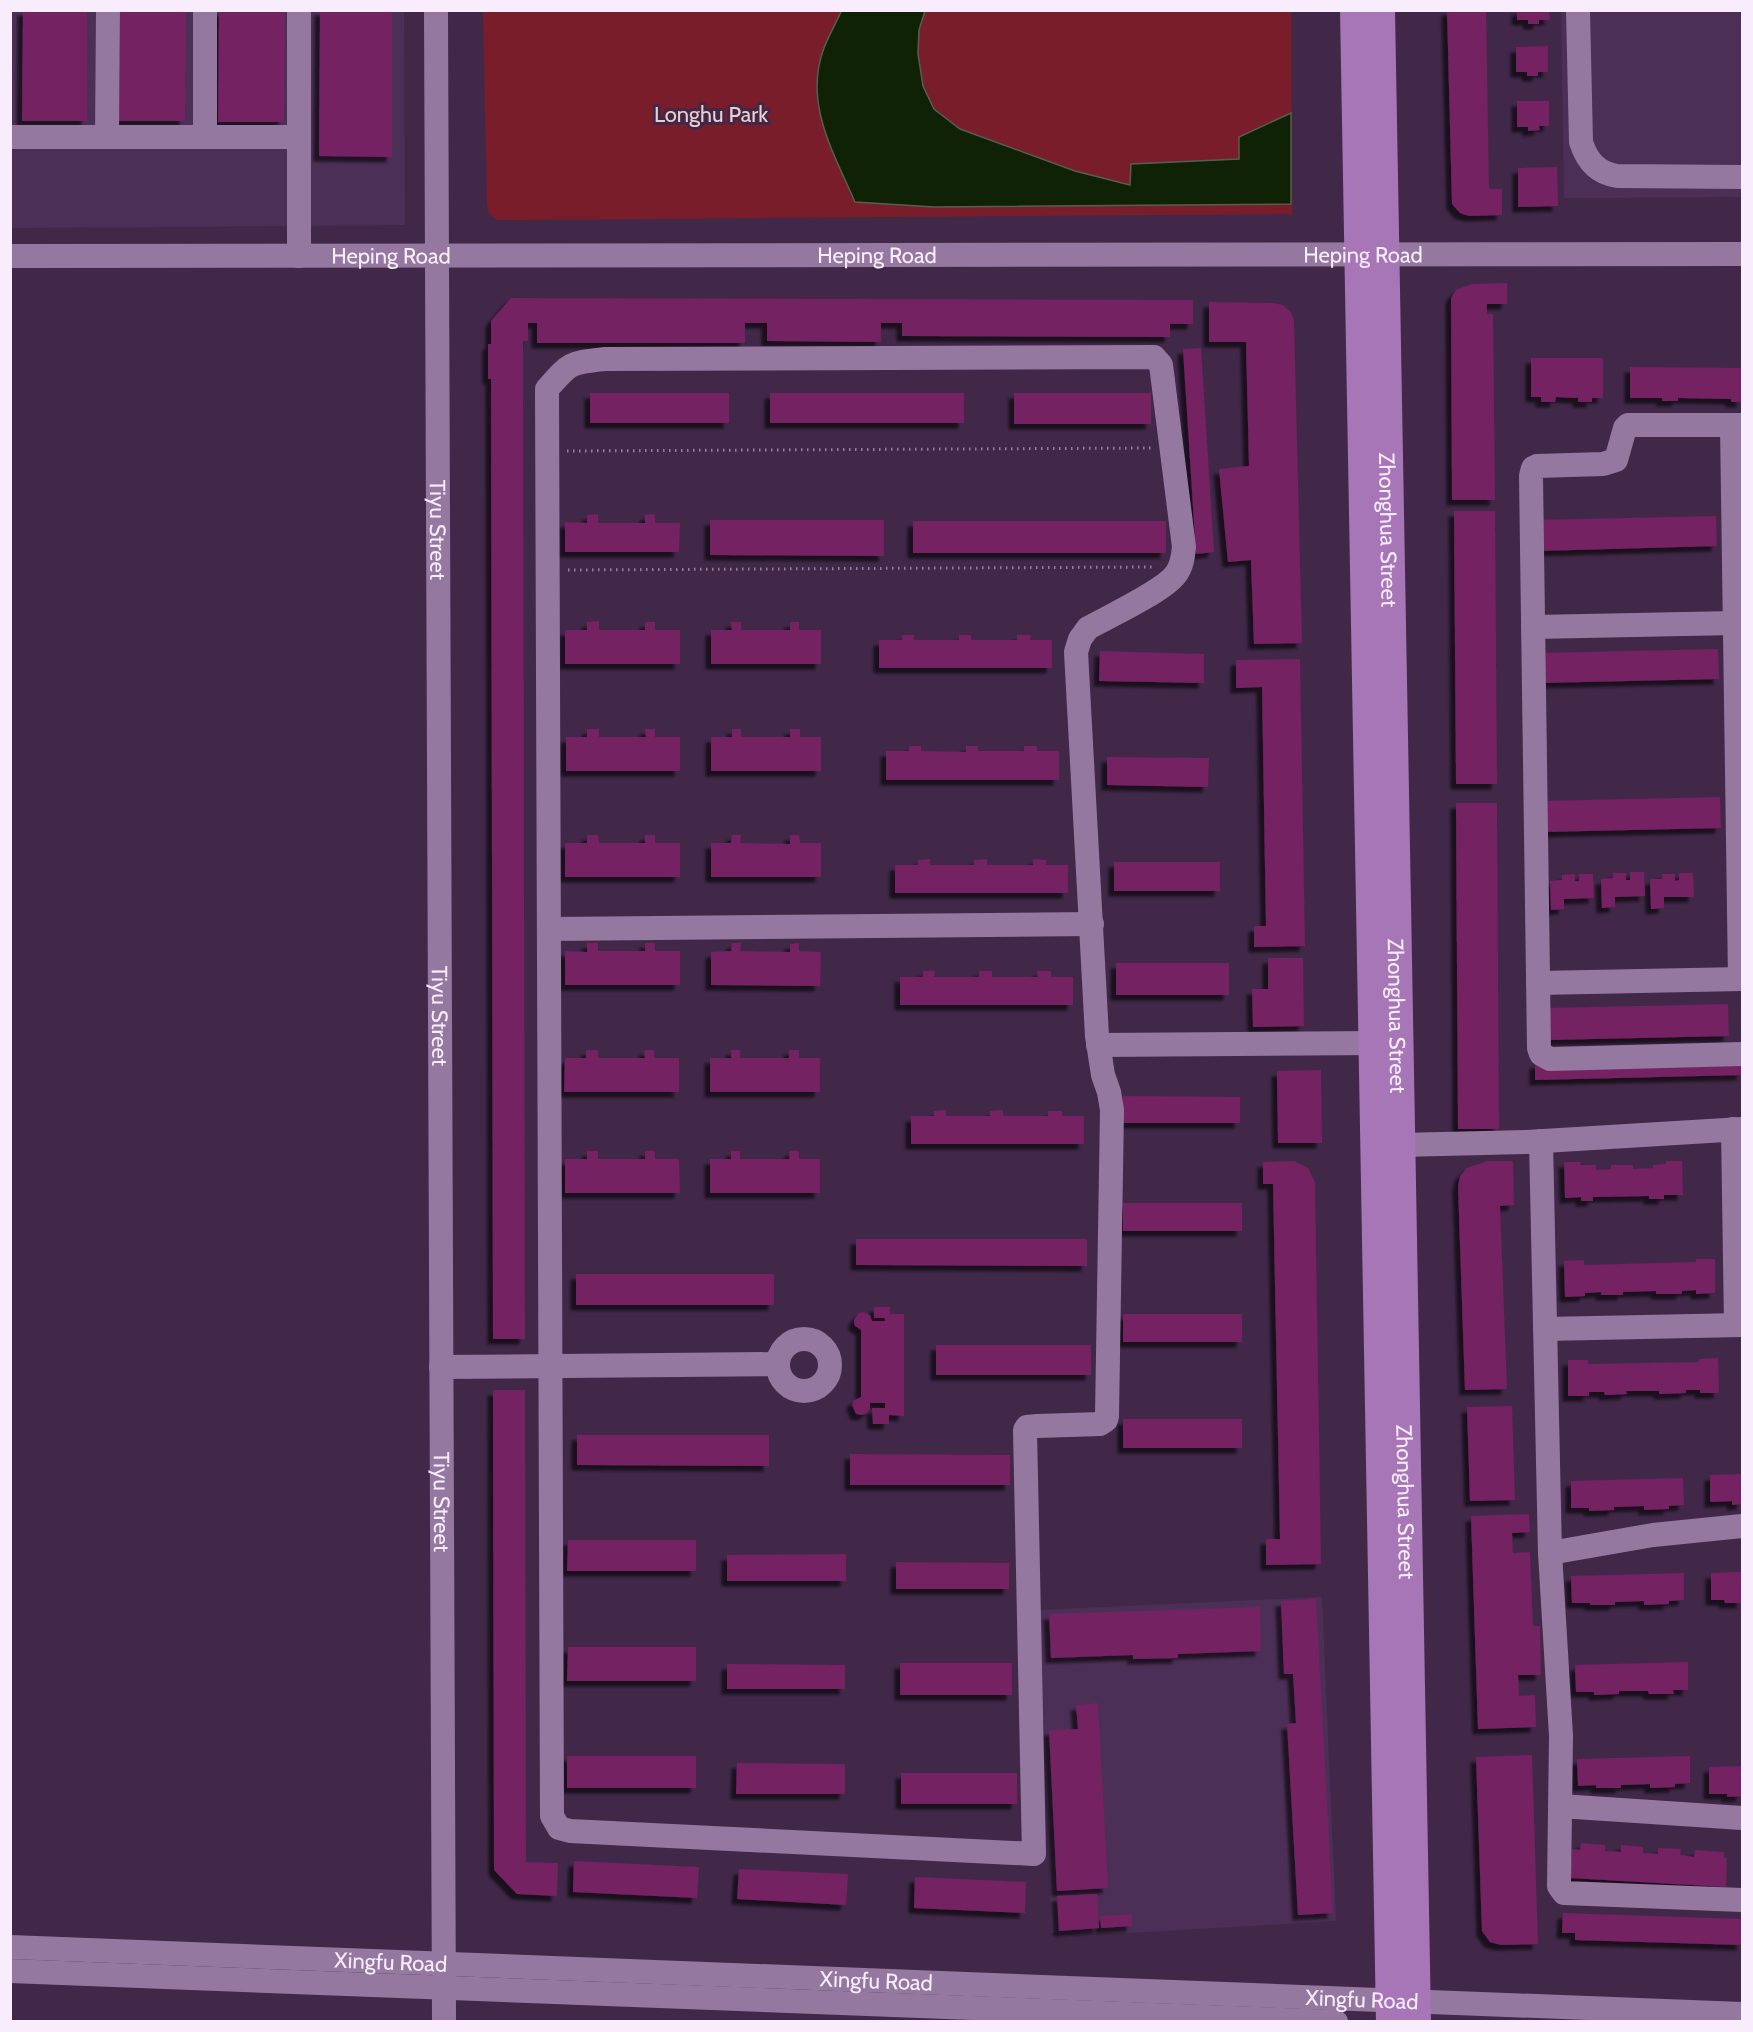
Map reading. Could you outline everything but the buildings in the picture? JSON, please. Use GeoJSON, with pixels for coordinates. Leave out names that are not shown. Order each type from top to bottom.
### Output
{"type":"FeatureCollection","features":[{"type":"Feature","properties":{"kind":"main road","name":"Zhonghua Street"},"geometry":{"type":"LineString","coordinates":[[1356,10],[1372,254],[1399,1146],[1403,2011]]}},
{"type":"Feature","properties":{"kind":"main road","name":"Zhonghua Street"},"geometry":{"type":"LineString","coordinates":[[1379,10],[1372,254],[1375,1043],[1403,2011]]}},
{"type":"Feature","properties":{"kind":"street"},"geometry":{"type":"LineString","coordinates":[[107,137],[108,10]]}},
{"type":"Feature","properties":{"kind":"street"},"geometry":{"type":"LineString","coordinates":[[205,10],[205,137]]}},
{"type":"Feature","properties":{"kind":"street"},"geometry":{"type":"LineString","coordinates":[[299,10],[299,256]]}},
{"type":"Feature","properties":{"kind":"street","name":"Tiyu Street"},"geometry":{"type":"LineString","coordinates":[[436,10],[444,2022]]}},
{"type":"Feature","properties":{"kind":"street"},"geometry":{"type":"LineString","coordinates":[[1578,10],[1581,142],[1585,155],[1592,165],[1605,174],[1617,176],[1743,177]]}},
{"type":"Feature","properties":{"kind":"street"},"geometry":{"type":"LineString","coordinates":[[10,137],[299,137]]}},
{"type":"Feature","properties":{"kind":"street","name":"Heping Road"},"geometry":{"type":"LineString","coordinates":[[10,256],[1743,254]]}},
{"type":"Feature","properties":{"kind":"street"},"geometry":{"type":"LineString","coordinates":[[1154,357],[1161,365],[1172,448],[1184,548],[1181,567],[1175,576],[1163,586],[1088,628],[1080,639],[1076,652],[1098,1045],[1112,1110],[1107,1416],[1106,1420],[1100,1424],[1027,1427],[1024,1438],[1034,1854],[570,1831],[559,1828],[552,1816],[547,389],[568,366],[577,362],[605,359],[1154,357]]}},
{"type":"Feature","properties":{"kind":"street"},"geometry":{"type":"LineString","coordinates":[[1538,983],[1741,979],[1735,623],[1737,425],[1628,425],[1625,428],[1616,460],[1603,464],[1537,466],[1533,468],[1531,476],[1533,627],[1538,983],[1539,1048],[1541,1054],[1550,1059],[1743,1054]]}},
{"type":"Feature","properties":{"kind":"street"},"geometry":{"type":"LineString","coordinates":[[1533,627],[1735,623]]}},
{"type":"Feature","properties":{"kind":"street"},"geometry":{"type":"LineString","coordinates":[[549,929],[1092,924]]}},
{"type":"Feature","properties":{"kind":"street"},"geometry":{"type":"LineString","coordinates":[[1098,1045],[1375,1043]]}},
{"type":"Feature","properties":{"kind":"street"},"geometry":{"type":"LineString","coordinates":[[1399,1146],[1541,1141],[1738,1129],[1739,1325],[1545,1329]]}},
{"type":"Feature","properties":{"kind":"street"},"geometry":{"type":"LineString","coordinates":[[1541,1141],[1550,1553],[1561,1736],[1559,1886],[1564,1893],[1743,1900]]}},
{"type":"Feature","properties":{"kind":"street"},"geometry":{"type":"LineString","coordinates":[[441,1367],[778,1364]]}},
{"type":"Feature","properties":{"kind":"street"},"geometry":{"type":"LineString","coordinates":[[1550,1553],[1653,1535],[1743,1526]]}},
{"type":"Feature","properties":{"kind":"street"},"geometry":{"type":"LineString","coordinates":[[1560,1806],[1743,1818]]}},
{"type":"Feature","properties":{"kind":"street","name":"Xingfu Road"},"geometry":{"type":"LineString","coordinates":[[10,1947],[444,1975],[1336,2022]]}},
{"type":"Feature","properties":{"kind":"street","name":"Xingfu Road"},"geometry":{"type":"LineString","coordinates":[[10,1971],[444,1975],[1403,2011],[1743,2014]]}},
{"type":"Feature","properties":{"kind":"path"},"geometry":{"type":"LineString","coordinates":[[547,451],[1172,448]]}},
{"type":"Feature","properties":{"kind":"path"},"geometry":{"type":"LineString","coordinates":[[548,570],[1181,567]]}},
{"type":"Feature","properties":{"kind":"shaded area"},"geometry":{"type":"Polygon","coordinates":[[[842,10],[925,11],[919,30],[918,54],[923,86],[934,109],[960,129],[1075,171],[1130,185],[1131,164],[1239,159],[1239,137],[1291,113],[1291,204],[934,207],[855,202],[830,146],[819,108],[817,88],[818,68],[824,48],[842,10]]]}},
{"type":"Feature","properties":{"kind":"shaded area"},"geometry":{"type":"Polygon","coordinates":[[[10,11],[404,11],[405,225],[11,228],[10,11]]]}},
{"type":"Feature","properties":{"kind":"shaded area"},"geometry":{"type":"Polygon","coordinates":[[[1561,11],[1742,11],[1742,197],[1564,198],[1561,11]]]}},
{"type":"Feature","properties":{"kind":"shaded area"},"geometry":{"type":"Polygon","coordinates":[[[1322,1597],[1336,1921],[1128,1933],[1051,1933],[1040,1610],[1322,1597]]]}},
{"type":"Feature","properties":{"kind":"green space","name":"Longhu Park"},"geometry":{"type":"Polygon","coordinates":[[[483,11],[1291,11],[1292,214],[498,220],[489,214],[487,204],[483,11]]]}}]}
